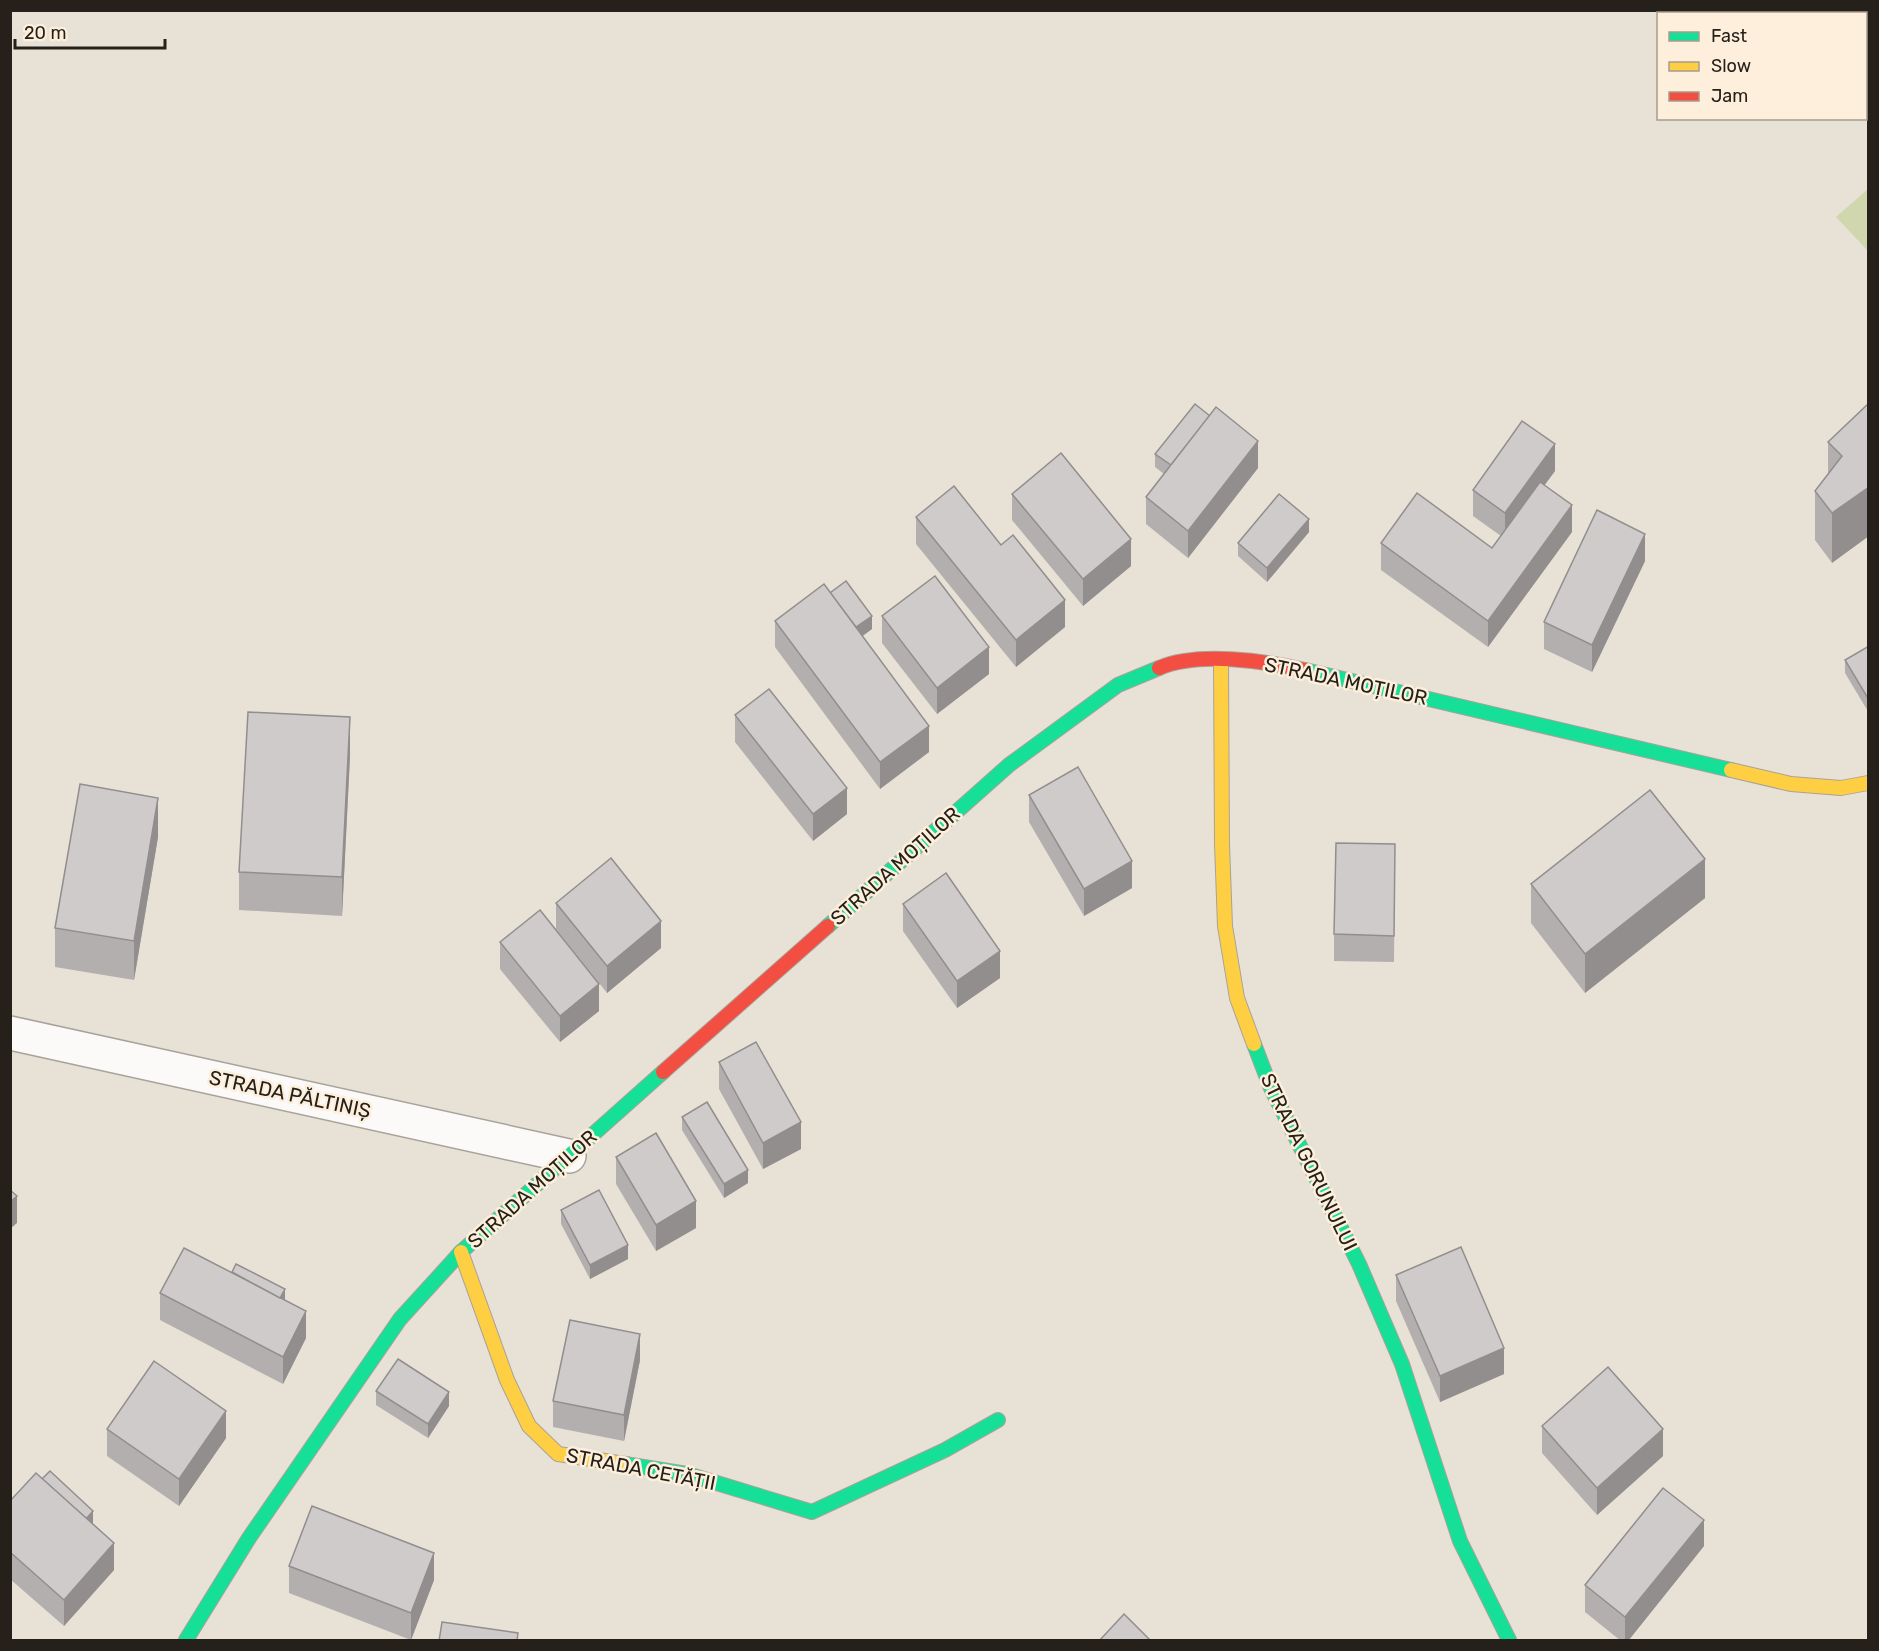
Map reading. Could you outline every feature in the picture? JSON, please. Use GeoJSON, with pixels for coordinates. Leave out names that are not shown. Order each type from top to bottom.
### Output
{"type":"FeatureCollection","features":[{"type":"Feature","properties":{"kind":"main road","name":"STRADA MOȚILOR"},"geometry":{"type":"LineString","coordinates":[[186,1641],[249,1538],[400,1319],[461,1252],[1009,765],[1118,685],[1170,663],[1221,659],[1277,664],[1355,680],[1791,784],[1841,788],[1869,783]]}},
{"type":"Feature","properties":{"kind":"main road","name":"STRADA GORUNULUI"},"geometry":{"type":"LineString","coordinates":[[1221,659],[1225,926],[1237,998],[1270,1086],[1368,1284],[1402,1364],[1460,1541],[1509,1641]]}},
{"type":"Feature","properties":{"kind":"main road","name":"STRADA CETĂȚII"},"geometry":{"type":"LineString","coordinates":[[461,1252],[507,1380],[529,1426],[558,1454],[687,1474],[812,1512],[945,1450],[998,1420]]}},
{"type":"Feature","properties":{"kind":"street","name":"STRADA PĂLTINIȘ"},"geometry":{"type":"LineString","coordinates":[[10,1033],[570,1156]]}},
{"type":"Feature","properties":{"kind":"green space"},"geometry":{"type":"Polygon","coordinates":[[[1868,189],[1868,251],[1836,217],[1868,189]]]}},
{"type":"Feature","properties":{"kind":"building"},"geometry":{"type":"Polygon","coordinates":[[[1869,403],[1869,487],[1832,513],[1815,491],[1842,456],[1828,442],[1869,403]]]}},
{"type":"Feature","properties":{"kind":"building"},"geometry":{"type":"Polygon","coordinates":[[[1195,404],[1210,416],[1171,465],[1155,454],[1195,404]]]}},
{"type":"Feature","properties":{"kind":"building"},"geometry":{"type":"Polygon","coordinates":[[[1216,407],[1258,441],[1188,531],[1146,497],[1216,407]]]}},
{"type":"Feature","properties":{"kind":"building"},"geometry":{"type":"Polygon","coordinates":[[[1522,421],[1555,444],[1505,513],[1473,490],[1522,421]]]}},
{"type":"Feature","properties":{"kind":"building"},"geometry":{"type":"Polygon","coordinates":[[[1061,453],[1131,539],[1083,579],[1012,494],[1061,453]]]}},
{"type":"Feature","properties":{"kind":"building"},"geometry":{"type":"Polygon","coordinates":[[[1540,482],[1572,505],[1488,621],[1381,543],[1417,493],[1492,548],[1540,482]]]}},
{"type":"Feature","properties":{"kind":"building"},"geometry":{"type":"Polygon","coordinates":[[[954,486],[1001,545],[1013,535],[1065,600],[1016,640],[916,517],[954,486]]]}},
{"type":"Feature","properties":{"kind":"building"},"geometry":{"type":"Polygon","coordinates":[[[1279,494],[1309,519],[1267,568],[1238,543],[1279,494]]]}},
{"type":"Feature","properties":{"kind":"building"},"geometry":{"type":"Polygon","coordinates":[[[1597,510],[1645,534],[1592,645],[1544,622],[1597,510]]]}},
{"type":"Feature","properties":{"kind":"building"},"geometry":{"type":"Polygon","coordinates":[[[935,576],[989,647],[937,688],[882,616],[935,576]]]}},
{"type":"Feature","properties":{"kind":"building"},"geometry":{"type":"Polygon","coordinates":[[[846,581],[872,616],[856,627],[830,593],[846,581]]]}},
{"type":"Feature","properties":{"kind":"building"},"geometry":{"type":"Polygon","coordinates":[[[824,584],[929,726],[880,762],[775,621],[824,584]]]}},
{"type":"Feature","properties":{"kind":"building"},"geometry":{"type":"Polygon","coordinates":[[[1869,646],[1869,700],[1845,660],[1869,646]]]}},
{"type":"Feature","properties":{"kind":"building"},"geometry":{"type":"Polygon","coordinates":[[[769,689],[847,788],[813,814],[735,715],[769,689]]]}},
{"type":"Feature","properties":{"kind":"building"},"geometry":{"type":"Polygon","coordinates":[[[248,712],[350,717],[342,877],[239,872],[248,712]]]}},
{"type":"Feature","properties":{"kind":"building"},"geometry":{"type":"Polygon","coordinates":[[[1078,767],[1132,861],[1084,889],[1029,795],[1078,767]]]}},
{"type":"Feature","properties":{"kind":"building"},"geometry":{"type":"Polygon","coordinates":[[[80,784],[158,798],[134,941],[55,928],[80,784]]]}},
{"type":"Feature","properties":{"kind":"building"},"geometry":{"type":"Polygon","coordinates":[[[1650,790],[1705,859],[1585,954],[1531,884],[1650,790]]]}},
{"type":"Feature","properties":{"kind":"building"},"geometry":{"type":"Polygon","coordinates":[[[1336,843],[1395,844],[1394,936],[1334,934],[1336,843]]]}},
{"type":"Feature","properties":{"kind":"building"},"geometry":{"type":"Polygon","coordinates":[[[611,858],[661,921],[607,966],[556,903],[611,858]]]}},
{"type":"Feature","properties":{"kind":"building"},"geometry":{"type":"Polygon","coordinates":[[[946,873],[1000,951],[957,981],[903,904],[946,873]]]}},
{"type":"Feature","properties":{"kind":"building"},"geometry":{"type":"Polygon","coordinates":[[[540,910],[599,984],[560,1016],[500,942],[540,910]]]}},
{"type":"Feature","properties":{"kind":"building"},"geometry":{"type":"Polygon","coordinates":[[[756,1042],[801,1122],[763,1143],[719,1062],[756,1042]]]}},
{"type":"Feature","properties":{"kind":"building"},"geometry":{"type":"Polygon","coordinates":[[[707,1102],[748,1170],[724,1184],[682,1117],[707,1102]]]}},
{"type":"Feature","properties":{"kind":"building"},"geometry":{"type":"Polygon","coordinates":[[[656,1133],[696,1201],[656,1225],[616,1157],[656,1133]]]}},
{"type":"Feature","properties":{"kind":"building"},"geometry":{"type":"Polygon","coordinates":[[[10,1190],[17,1196],[10,1202],[10,1190]]]}},
{"type":"Feature","properties":{"kind":"building"},"geometry":{"type":"Polygon","coordinates":[[[599,1190],[628,1245],[590,1265],[561,1210],[599,1190]]]}},
{"type":"Feature","properties":{"kind":"building"},"geometry":{"type":"Polygon","coordinates":[[[1461,1247],[1504,1348],[1440,1376],[1396,1275],[1461,1247]]]}},
{"type":"Feature","properties":{"kind":"building"},"geometry":{"type":"Polygon","coordinates":[[[184,1248],[306,1311],[283,1357],[160,1293],[184,1248]]]}},
{"type":"Feature","properties":{"kind":"building"},"geometry":{"type":"Polygon","coordinates":[[[236,1264],[285,1289],[280,1298],[232,1272],[236,1264]]]}},
{"type":"Feature","properties":{"kind":"building"},"geometry":{"type":"Polygon","coordinates":[[[570,1320],[640,1334],[624,1415],[553,1401],[570,1320]]]}},
{"type":"Feature","properties":{"kind":"building"},"geometry":{"type":"Polygon","coordinates":[[[398,1359],[449,1392],[428,1424],[376,1391],[398,1359]]]}},
{"type":"Feature","properties":{"kind":"building"},"geometry":{"type":"Polygon","coordinates":[[[154,1361],[226,1411],[179,1479],[107,1429],[154,1361]]]}},
{"type":"Feature","properties":{"kind":"building"},"geometry":{"type":"Polygon","coordinates":[[[1608,1367],[1663,1429],[1597,1488],[1542,1426],[1608,1367]]]}},
{"type":"Feature","properties":{"kind":"building"},"geometry":{"type":"Polygon","coordinates":[[[50,1471],[93,1511],[86,1519],[42,1479],[50,1471]]]}},
{"type":"Feature","properties":{"kind":"building"},"geometry":{"type":"Polygon","coordinates":[[[36,1473],[114,1543],[64,1600],[10,1552],[10,1501],[36,1473]]]}},
{"type":"Feature","properties":{"kind":"building"},"geometry":{"type":"Polygon","coordinates":[[[1663,1488],[1704,1520],[1625,1617],[1585,1585],[1663,1488]]]}},
{"type":"Feature","properties":{"kind":"building"},"geometry":{"type":"Polygon","coordinates":[[[312,1506],[434,1553],[411,1613],[289,1566],[312,1506]]]}},
{"type":"Feature","properties":{"kind":"building"},"geometry":{"type":"Polygon","coordinates":[[[1124,1614],[1151,1641],[1099,1641],[1124,1614]]]}},
{"type":"Feature","properties":{"kind":"building"},"geometry":{"type":"Polygon","coordinates":[[[442,1622],[518,1633],[517,1641],[439,1641],[442,1622]]]}},
{"type":"Feature","properties":{"kind":"traffic: fast"},"geometry":{"type":"LineString","coordinates":[[828,926],[1009,765],[1118,685],[1159,668]]}},
{"type":"Feature","properties":{"kind":"traffic: fast"},"geometry":{"type":"LineString","coordinates":[[1305,670],[1731,770]]}},
{"type":"Feature","properties":{"kind":"traffic: fast"},"geometry":{"type":"LineString","coordinates":[[1254,1044],[1270,1086],[1359,1264],[1402,1364],[1460,1541],[1509,1640]]}},
{"type":"Feature","properties":{"kind":"traffic: fast"},"geometry":{"type":"LineString","coordinates":[[186,1640],[249,1538],[400,1319],[461,1252],[663,1072]]}},
{"type":"Feature","properties":{"kind":"traffic: fast"},"geometry":{"type":"LineString","coordinates":[[625,1464],[687,1474],[812,1512],[945,1450],[998,1420]]}},
{"type":"Feature","properties":{"kind":"traffic: slow"},"geometry":{"type":"LineString","coordinates":[[1221,659],[1225,926],[1237,998],[1254,1044]]}},
{"type":"Feature","properties":{"kind":"traffic: slow"},"geometry":{"type":"LineString","coordinates":[[1731,770],[1791,784],[1841,788],[1868,783]]}},
{"type":"Feature","properties":{"kind":"traffic: slow"},"geometry":{"type":"LineString","coordinates":[[461,1252],[507,1380],[529,1426],[558,1454],[625,1464]]}},
{"type":"Feature","properties":{"kind":"traffic: jam"},"geometry":{"type":"LineString","coordinates":[[1159,668],[1193,660],[1232,659],[1305,670]]}},
{"type":"Feature","properties":{"kind":"traffic: jam"},"geometry":{"type":"LineString","coordinates":[[663,1072],[828,926]]}}]}
